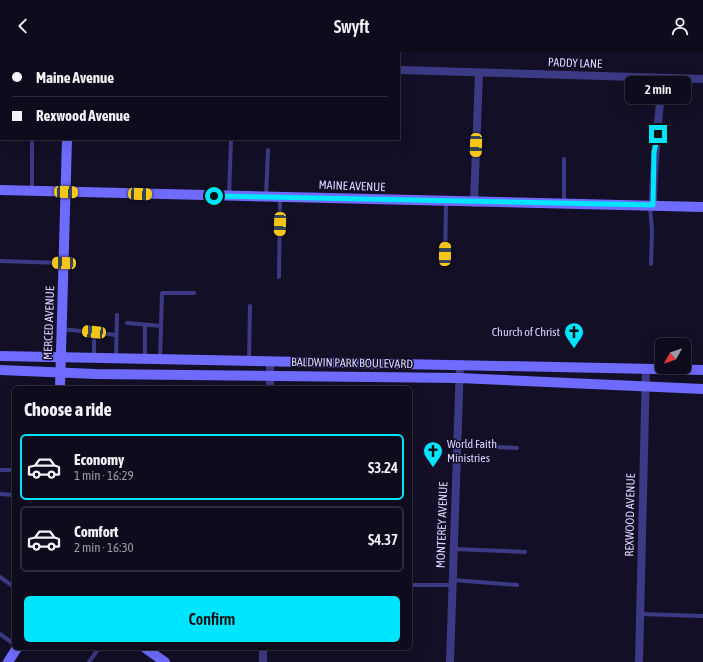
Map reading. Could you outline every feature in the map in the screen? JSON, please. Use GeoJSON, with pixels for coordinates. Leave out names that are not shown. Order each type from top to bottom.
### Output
{"type":"FeatureCollection","features":[{"type":"Feature","properties":{"kind":"main road","name":"MERCED AVENUE"},"geometry":{"type":"LineString","coordinates":[[60,386],[67,140]]}},
{"type":"Feature","properties":{"kind":"main road","name":"MAINE AVENUE"},"geometry":{"type":"LineString","coordinates":[[0,190],[474,203],[703,207]]}},
{"type":"Feature","properties":{"kind":"main road","name":"BALDWIN PARK BOULEVARD"},"geometry":{"type":"LineString","coordinates":[[0,356],[703,370]]}},
{"type":"Feature","properties":{"kind":"main road","name":"BALDWIN PARK BOULEVARD"},"geometry":{"type":"LineString","coordinates":[[0,370],[270,376],[459,378],[645,387],[703,388]]}},
{"type":"Feature","properties":{"kind":"main road"},"geometry":{"type":"LineString","coordinates":[[8,662],[16,650]]}},
{"type":"Feature","properties":{"kind":"main road"},"geometry":{"type":"LineString","coordinates":[[148,650],[163,661]]}},
{"type":"Feature","properties":{"kind":"street","name":"PADDY LANE"},"geometry":{"type":"LineString","coordinates":[[400,70],[703,79]]}},
{"type":"Feature","properties":{"kind":"street"},"geometry":{"type":"LineString","coordinates":[[474,203],[479,73]]}},
{"type":"Feature","properties":{"kind":"street"},"geometry":{"type":"LineString","coordinates":[[651,205],[654,152],[658,134],[662,78]]}},
{"type":"Feature","properties":{"kind":"street"},"geometry":{"type":"LineString","coordinates":[[270,362],[270,386]]}},
{"type":"Feature","properties":{"kind":"street","name":"MONTEREY AVENUE"},"geometry":{"type":"LineString","coordinates":[[450,662],[460,364]]}},
{"type":"Feature","properties":{"kind":"street","name":"REXWOOD AVENUE"},"geometry":{"type":"LineString","coordinates":[[639,662],[646,368]]}},
{"type":"Feature","properties":{"kind":"street"},"geometry":{"type":"LineString","coordinates":[[262,662],[263,650]]}},
{"type":"Feature","properties":{"kind":"lane"},"geometry":{"type":"LineString","coordinates":[[229,196],[231,140]]}},
{"type":"Feature","properties":{"kind":"lane"},"geometry":{"type":"LineString","coordinates":[[32,142],[32,191]]}},
{"type":"Feature","properties":{"kind":"lane"},"geometry":{"type":"LineString","coordinates":[[266,197],[268,150]]}},
{"type":"Feature","properties":{"kind":"lane"},"geometry":{"type":"LineString","coordinates":[[564,159],[564,204]]}},
{"type":"Feature","properties":{"kind":"lane"},"geometry":{"type":"LineString","coordinates":[[278,277],[280,198]]}},
{"type":"Feature","properties":{"kind":"lane"},"geometry":{"type":"LineString","coordinates":[[445,264],[446,202]]}},
{"type":"Feature","properties":{"kind":"lane"},"geometry":{"type":"LineString","coordinates":[[651,205],[651,264]]}},
{"type":"Feature","properties":{"kind":"lane"},"geometry":{"type":"LineString","coordinates":[[0,261],[64,263]]}},
{"type":"Feature","properties":{"kind":"lane"},"geometry":{"type":"LineString","coordinates":[[160,359],[162,293],[194,293]]}},
{"type":"Feature","properties":{"kind":"lane"},"geometry":{"type":"LineString","coordinates":[[249,361],[250,306]]}},
{"type":"Feature","properties":{"kind":"lane"},"geometry":{"type":"LineString","coordinates":[[116,358],[117,314]]}},
{"type":"Feature","properties":{"kind":"lane"},"geometry":{"type":"LineString","coordinates":[[127,324],[161,326]]}},
{"type":"Feature","properties":{"kind":"lane"},"geometry":{"type":"LineString","coordinates":[[145,325],[145,359]]}},
{"type":"Feature","properties":{"kind":"lane"},"geometry":{"type":"LineString","coordinates":[[62,329],[116,334]]}},
{"type":"Feature","properties":{"kind":"lane"},"geometry":{"type":"LineString","coordinates":[[94,332],[94,358]]}},
{"type":"Feature","properties":{"kind":"lane"},"geometry":{"type":"LineString","coordinates":[[457,445],[517,448]]}},
{"type":"Feature","properties":{"kind":"lane"},"geometry":{"type":"LineString","coordinates":[[0,470],[12,470]]}},
{"type":"Feature","properties":{"kind":"lane"},"geometry":{"type":"LineString","coordinates":[[0,494],[12,494]]}},
{"type":"Feature","properties":{"kind":"lane"},"geometry":{"type":"LineString","coordinates":[[454,549],[525,552]]}},
{"type":"Feature","properties":{"kind":"lane"},"geometry":{"type":"LineString","coordinates":[[0,577],[12,585]]}},
{"type":"Feature","properties":{"kind":"lane"},"geometry":{"type":"LineString","coordinates":[[412,585],[453,583],[517,585]]}},
{"type":"Feature","properties":{"kind":"lane"},"geometry":{"type":"LineString","coordinates":[[640,614],[703,616]]}},
{"type":"Feature","properties":{"kind":"lane"},"geometry":{"type":"LineString","coordinates":[[0,634],[12,643]]}},
{"type":"Feature","properties":{"kind":"lane"},"geometry":{"type":"LineString","coordinates":[[89,662],[98,650]]}},
{"type":"Feature","properties":{"kind":"place","name":"Church of Christ"},"geometry":{"type":"Point","coordinates":[574,349]}},
{"type":"Feature","properties":{"kind":"place","name":"World Faith Ministries"},"geometry":{"type":"Point","coordinates":[433,468]}},
{"type":"Feature","properties":{"kind":"route"},"geometry":{"type":"LineString","coordinates":[[214,196],[474,203],[653,205],[654,152],[658,134]]}}]}
